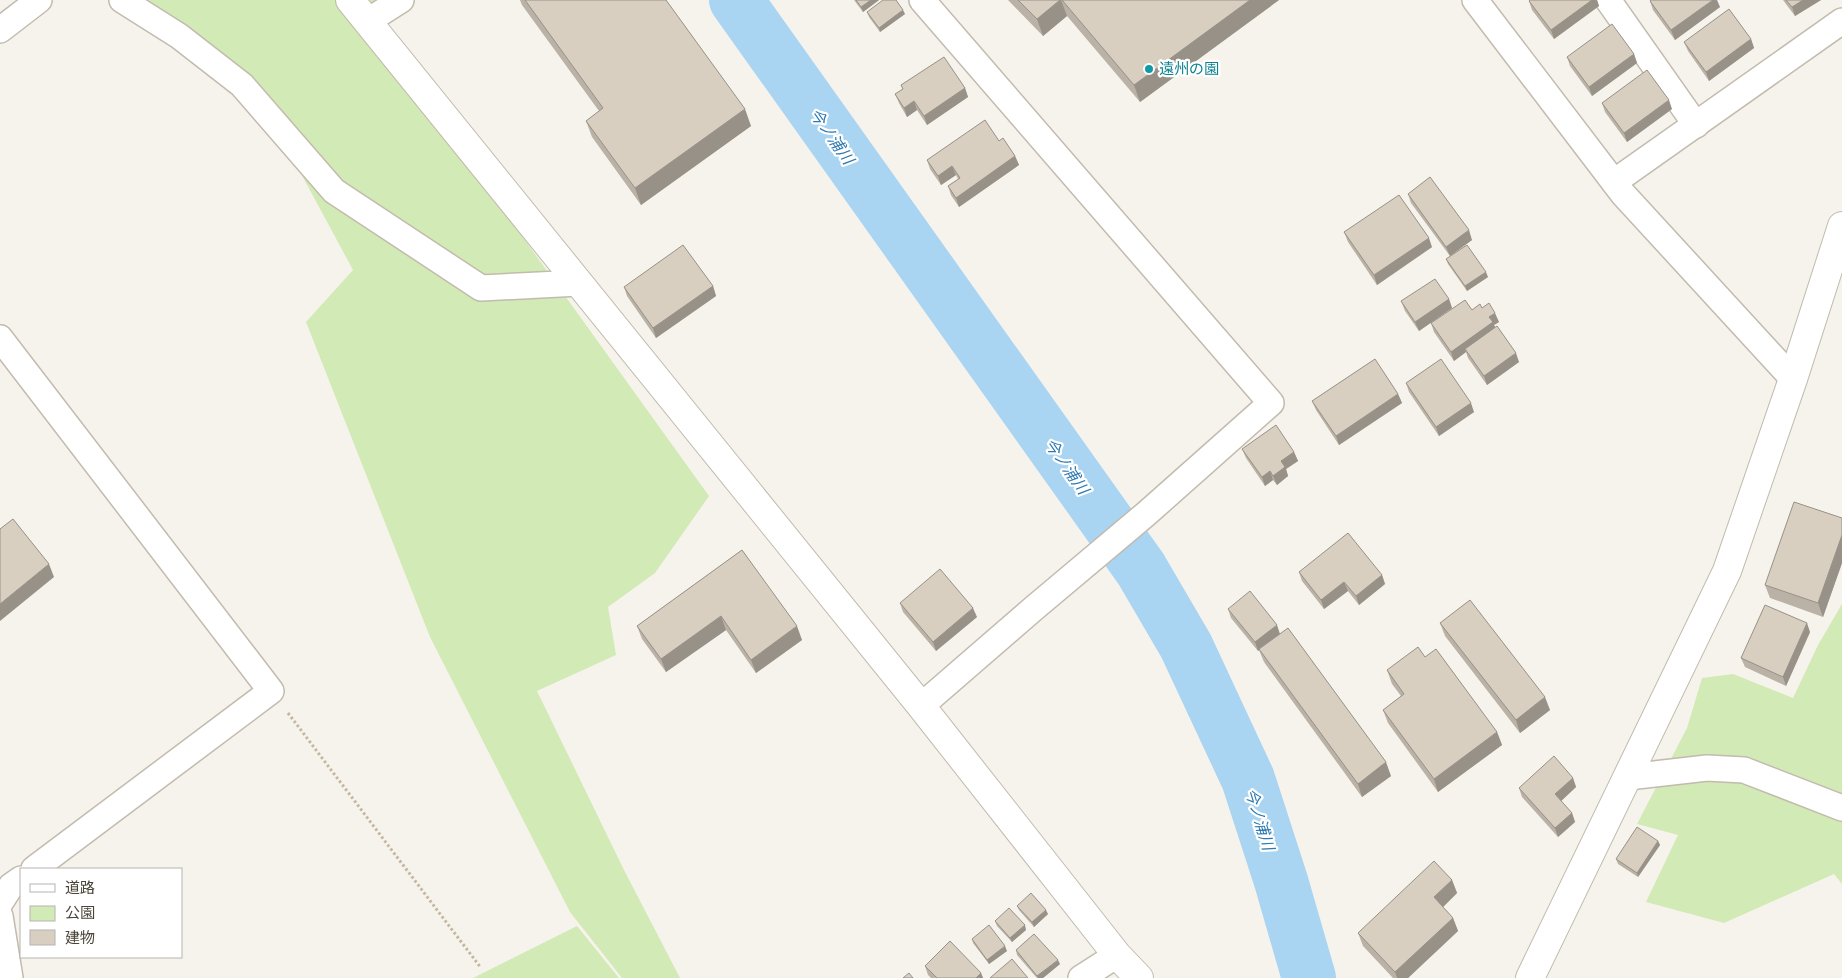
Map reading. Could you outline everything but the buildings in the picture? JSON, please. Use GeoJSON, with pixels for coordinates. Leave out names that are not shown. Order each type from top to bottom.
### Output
{"type":"FeatureCollection","features":[{"type":"Feature","properties":{"kind":"street"},"geometry":{"type":"LineString","coordinates":[[0,30],[39,0]]}},
{"type":"Feature","properties":{"kind":"street"},"geometry":{"type":"LineString","coordinates":[[122,0],[179,36],[242,86],[334,191],[481,288],[579,283]]}},
{"type":"Feature","properties":{"kind":"street"},"geometry":{"type":"LineString","coordinates":[[350,0],[921,706],[1117,955],[1139,978]]}},
{"type":"Feature","properties":{"kind":"street"},"geometry":{"type":"LineString","coordinates":[[368,21],[401,0]]}},
{"type":"Feature","properties":{"kind":"street"},"geometry":{"type":"LineString","coordinates":[[921,706],[1033,608],[1146,514],[1270,403],[922,0]]}},
{"type":"Feature","properties":{"kind":"street"},"geometry":{"type":"LineString","coordinates":[[1475,0],[1623,194],[1793,379]]}},
{"type":"Feature","properties":{"kind":"street"},"geometry":{"type":"LineString","coordinates":[[1608,0],[1696,126]]}},
{"type":"Feature","properties":{"kind":"street"},"geometry":{"type":"LineString","coordinates":[[1614,182],[1696,126],[1842,21]]}},
{"type":"Feature","properties":{"kind":"street"},"geometry":{"type":"LineString","coordinates":[[1530,978],[1727,571],[1793,379],[1842,226]]}},
{"type":"Feature","properties":{"kind":"street"},"geometry":{"type":"LineString","coordinates":[[0,338],[270,691],[35,868]]}},
{"type":"Feature","properties":{"kind":"street"},"geometry":{"type":"LineString","coordinates":[[1628,777],[1707,768],[1744,770],[1842,808]]}},
{"type":"Feature","properties":{"kind":"street"},"geometry":{"type":"LineString","coordinates":[[0,904],[12,886],[20,880]]}},
{"type":"Feature","properties":{"kind":"street"},"geometry":{"type":"LineString","coordinates":[[0,916],[10,978]]}},
{"type":"Feature","properties":{"kind":"street"},"geometry":{"type":"LineString","coordinates":[[1081,978],[1117,955]]}},
{"type":"Feature","properties":{"kind":"path"},"geometry":{"type":"LineString","coordinates":[[270,691],[481,968]]}},
{"type":"Feature","properties":{"kind":"green space"},"geometry":{"type":"Polygon","coordinates":[[[147,0],[401,0],[368,22],[709,496],[655,573],[608,607],[616,655],[537,691],[624,870],[680,978],[622,978],[570,912],[430,637],[306,322],[353,270],[271,118],[147,0]]]}},
{"type":"Feature","properties":{"kind":"green space"},"geometry":{"type":"Polygon","coordinates":[[[1842,604],[1842,884],[1834,874],[1724,923],[1646,902],[1678,835],[1637,824],[1687,728],[1702,678],[1733,674],[1793,698],[1818,645],[1842,604]]]}},
{"type":"Feature","properties":{"kind":"green space"},"geometry":{"type":"Polygon","coordinates":[[[577,926],[619,978],[473,978],[577,926]]]}},
{"type":"Feature","properties":{"kind":"waterway","name":"今ノ浦川"},"geometry":{"type":"LineString","coordinates":[[736,0],[1141,569],[1186,646],[1248,779],[1281,881],[1309,978]]}},
{"type":"Feature","properties":{"kind":"place","name":"遠州の園"},"geometry":{"type":"Point","coordinates":[1149,69]}}]}
